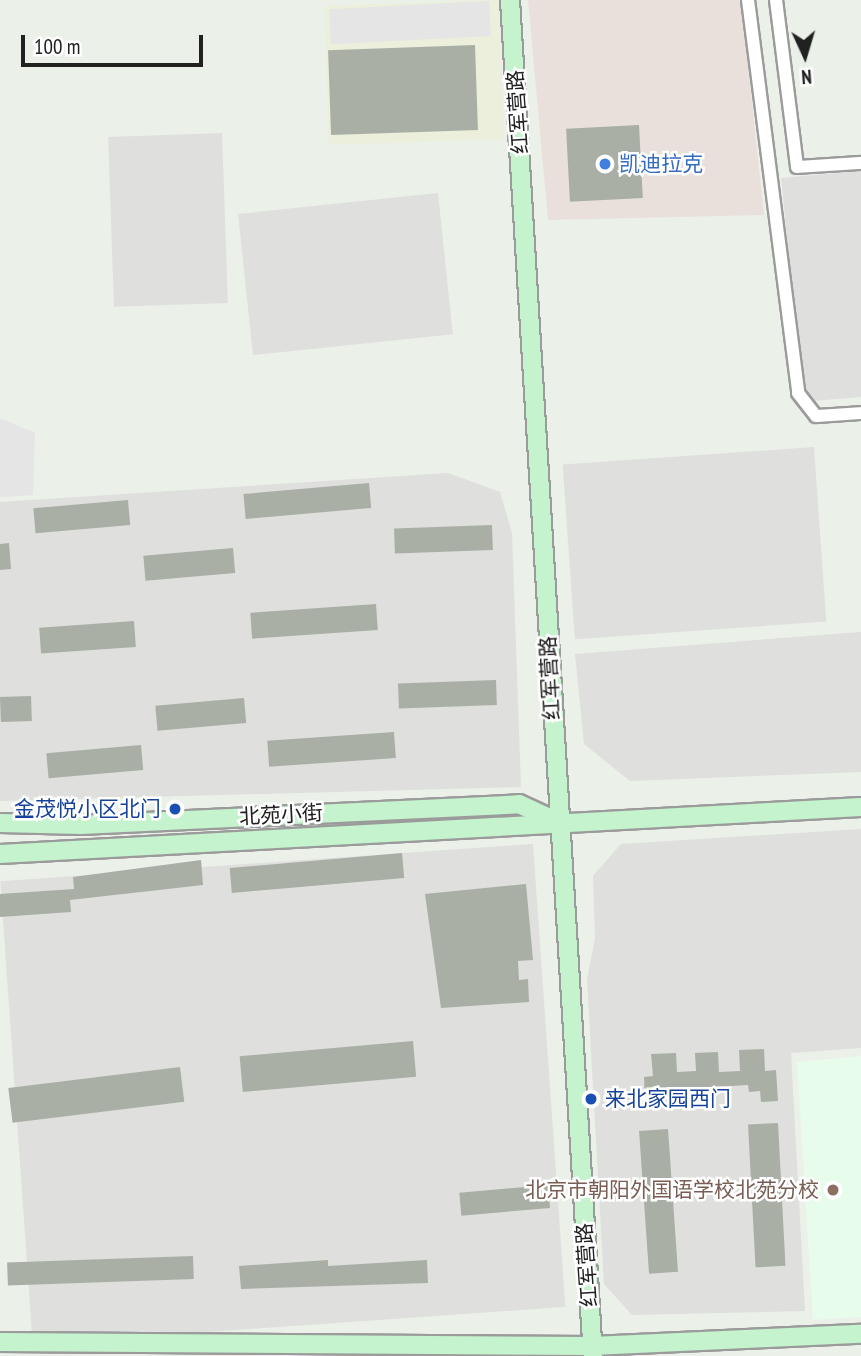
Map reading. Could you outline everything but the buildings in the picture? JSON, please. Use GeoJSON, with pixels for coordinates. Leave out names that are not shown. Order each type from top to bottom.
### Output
{"type":"FeatureCollection","features":[{"type":"Feature","properties":{"kind":"street","name":"红军营路"},"geometry":{"type":"LineString","coordinates":[[510,0],[558,822],[593,1351]]}},
{"type":"Feature","properties":{"kind":"street"},"geometry":{"type":"LineString","coordinates":[[748,0],[798,393],[816,416],[861,413]]}},
{"type":"Feature","properties":{"kind":"street"},"geometry":{"type":"LineString","coordinates":[[776,0],[797,167],[861,163]]}},
{"type":"Feature","properties":{"kind":"street","name":"北苑小街"},"geometry":{"type":"LineString","coordinates":[[0,823],[81,825],[520,804],[558,822]]}},
{"type":"Feature","properties":{"kind":"street","name":"北苑小街"},"geometry":{"type":"LineString","coordinates":[[0,854],[861,807]]}},
{"type":"Feature","properties":{"kind":"street"},"geometry":{"type":"LineString","coordinates":[[0,1342],[593,1351],[861,1334]]}},
{"type":"Feature","properties":{"kind":"shaded area"},"geometry":{"type":"Polygon","coordinates":[[[499,0],[504,139],[329,145],[324,6],[499,0]]]}},
{"type":"Feature","properties":{"kind":"shaded area"},"geometry":{"type":"Polygon","coordinates":[[[528,0],[741,0],[764,215],[548,220],[528,0]]]}},
{"type":"Feature","properties":{"kind":"shaded area"},"geometry":{"type":"Polygon","coordinates":[[[489,1],[491,36],[331,44],[329,9],[489,1]]]}},
{"type":"Feature","properties":{"kind":"shaded area"},"geometry":{"type":"Polygon","coordinates":[[[222,133],[228,303],[114,307],[108,137],[222,133]]]}},
{"type":"Feature","properties":{"kind":"shaded area"},"geometry":{"type":"Polygon","coordinates":[[[861,171],[861,397],[812,401],[802,384],[781,178],[861,171]]]}},
{"type":"Feature","properties":{"kind":"shaded area"},"geometry":{"type":"Polygon","coordinates":[[[438,193],[453,334],[253,355],[238,214],[438,193]]]}},
{"type":"Feature","properties":{"kind":"shaded area"},"geometry":{"type":"Polygon","coordinates":[[[0,418],[35,433],[33,495],[0,497],[0,418]]]}},
{"type":"Feature","properties":{"kind":"shaded area"},"geometry":{"type":"Polygon","coordinates":[[[814,447],[826,622],[575,639],[563,465],[814,447]]]}},
{"type":"Feature","properties":{"kind":"shaded area"},"geometry":{"type":"Polygon","coordinates":[[[448,473],[500,492],[512,533],[521,787],[0,801],[0,502],[448,473]]]}},
{"type":"Feature","properties":{"kind":"shaded area"},"geometry":{"type":"Polygon","coordinates":[[[861,632],[861,772],[630,781],[584,744],[575,654],[861,632]]]}},
{"type":"Feature","properties":{"kind":"shaded area"},"geometry":{"type":"Polygon","coordinates":[[[861,829],[861,1048],[791,1053],[805,1311],[632,1315],[604,1284],[587,980],[595,938],[593,876],[621,844],[861,829]]]}},
{"type":"Feature","properties":{"kind":"shaded area"},"geometry":{"type":"Polygon","coordinates":[[[533,844],[565,1307],[33,1344],[0,881],[533,844]]]}},
{"type":"Feature","properties":{"kind":"shaded area","name":"北京市朝阳外国语学校北苑分校"},"geometry":{"type":"Polygon","coordinates":[[[861,1056],[861,1317],[813,1320],[797,1062],[861,1056]]]}},
{"type":"Feature","properties":{"kind":"place","name":"凯迪拉克"},"geometry":{"type":"Point","coordinates":[605,164]}},
{"type":"Feature","properties":{"kind":"place","name":"金茂悦小区北门"},"geometry":{"type":"Point","coordinates":[175,809]}},
{"type":"Feature","properties":{"kind":"place","name":"来北家园西门"},"geometry":{"type":"Point","coordinates":[591,1099]}},
{"type":"Feature","properties":{"kind":"place","name":"北京市朝阳外国语学校北苑分校"},"geometry":{"type":"Point","coordinates":[833,1190]}}]}
